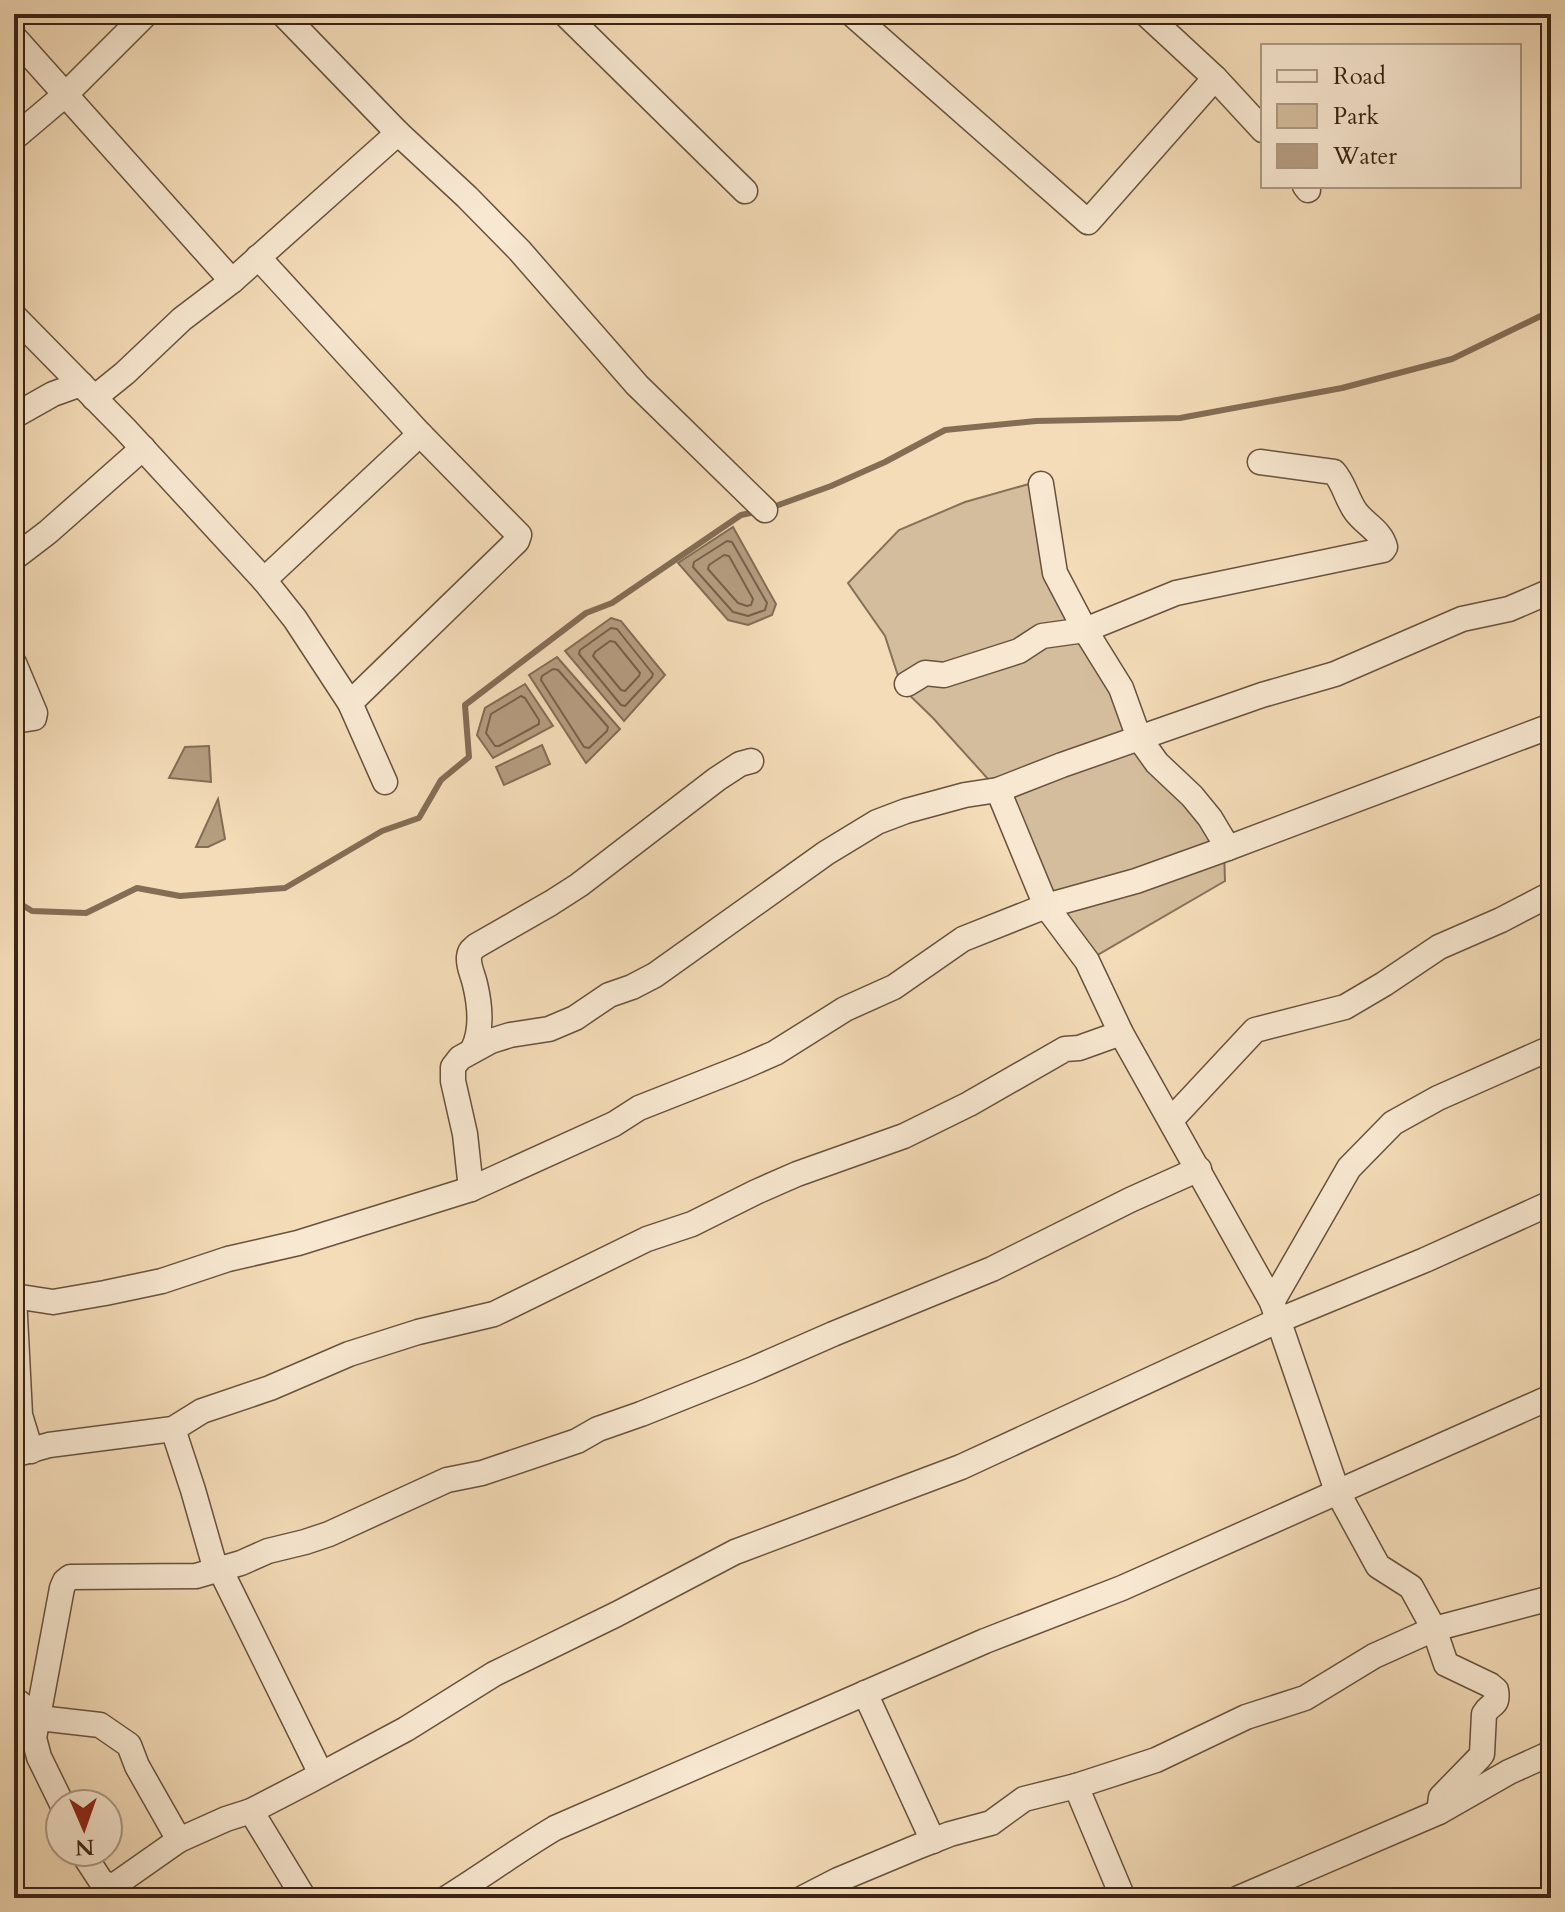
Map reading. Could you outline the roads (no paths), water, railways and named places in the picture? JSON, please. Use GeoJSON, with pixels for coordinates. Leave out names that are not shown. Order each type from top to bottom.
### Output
{"type":"FeatureCollection","features":[{"type":"Feature","properties":{"kind":"street"},"geometry":{"type":"LineString","coordinates":[[14,138],[66,94],[146,14]]}},
{"type":"Feature","properties":{"kind":"street"},"geometry":{"type":"LineString","coordinates":[[283,14],[398,133],[520,251],[637,385],[765,510]]}},
{"type":"Feature","properties":{"kind":"street"},"geometry":{"type":"LineString","coordinates":[[565,14],[745,191]]}},
{"type":"Feature","properties":{"kind":"street"},"geometry":{"type":"LineString","coordinates":[[852,14],[1088,222],[1215,78]]}},
{"type":"Feature","properties":{"kind":"street"},"geometry":{"type":"LineString","coordinates":[[1146,14],[1215,78],[1261,128]]}},
{"type":"Feature","properties":{"kind":"street"},"geometry":{"type":"LineString","coordinates":[[14,37],[232,281]]}},
{"type":"Feature","properties":{"kind":"street"},"geometry":{"type":"LineString","coordinates":[[14,416],[53,394],[88,391],[125,373],[182,319],[232,281],[398,133]]}},
{"type":"Feature","properties":{"kind":"street"},"geometry":{"type":"LineString","coordinates":[[258,257],[420,434],[517,532],[519,539],[350,703]]}},
{"type":"Feature","properties":{"kind":"street"},"geometry":{"type":"LineString","coordinates":[[14,316],[143,448],[264,580],[295,619],[350,703],[385,782]]}},
{"type":"Feature","properties":{"kind":"street"},"geometry":{"type":"LineString","coordinates":[[264,580],[420,434]]}},
{"type":"Feature","properties":{"kind":"street"},"geometry":{"type":"LineString","coordinates":[[14,558],[143,448]]}},
{"type":"Feature","properties":{"kind":"street"},"geometry":{"type":"LineString","coordinates":[[907,684],[925,673],[944,675],[1019,651],[1042,636],[1085,630],[1176,593],[1383,550],[1385,543],[1381,536],[1355,511],[1334,472],[1260,462]]}},
{"type":"Feature","properties":{"kind":"street"},"geometry":{"type":"LineString","coordinates":[[1041,484],[1055,573],[1121,688],[1139,738],[1157,763],[1210,818],[1228,848]]}},
{"type":"Feature","properties":{"kind":"street"},"geometry":{"type":"LineString","coordinates":[[471,1189],[465,1134],[453,1081],[453,1067],[460,1058],[473,1049],[510,1035],[549,1029],[575,1018],[609,995],[655,975],[826,853],[877,822],[965,795],[998,790],[1262,695],[1335,674],[1462,619],[1509,609],[1551,591]]}},
{"type":"Feature","properties":{"kind":"street"},"geometry":{"type":"LineString","coordinates":[[14,663],[35,713],[30,720],[14,721]]}},
{"type":"Feature","properties":{"kind":"street"},"geometry":{"type":"LineString","coordinates":[[1121,1033],[1079,1048],[1065,1049],[969,1104],[904,1136],[797,1174],[692,1224],[647,1239],[494,1314],[418,1332],[349,1354],[270,1388],[202,1411],[173,1429],[49,1445],[23,1453],[14,1296],[53,1302],[162,1281],[471,1189],[614,1124],[639,1108],[775,1053],[845,1009],[894,987],[963,939],[1046,906],[1136,881],[1228,848],[1551,726]]}},
{"type":"Feature","properties":{"kind":"street"},"geometry":{"type":"LineString","coordinates":[[473,1049],[478,1040],[480,1019],[469,962],[471,950],[579,885],[717,779],[740,764],[751,761]]}},
{"type":"Feature","properties":{"kind":"street"},"geometry":{"type":"LineString","coordinates":[[998,790],[1046,906],[1087,961],[1121,1033],[1275,1311],[1337,1491],[1378,1566],[1411,1587],[1434,1629],[1446,1664],[1496,1690],[1498,1699],[1484,1714],[1482,1754],[1441,1797],[1439,1812]]}},
{"type":"Feature","properties":{"kind":"street"},"geometry":{"type":"LineString","coordinates":[[1171,1120],[1255,1030],[1345,1007],[1439,947],[1551,894]]}},
{"type":"Feature","properties":{"kind":"street"},"geometry":{"type":"LineString","coordinates":[[1275,1311],[1349,1168],[1393,1123],[1438,1098],[1551,1048]]}},
{"type":"Feature","properties":{"kind":"street"},"geometry":{"type":"LineString","coordinates":[[54,1788],[39,1757],[34,1738],[65,1581],[70,1577],[196,1576],[329,1534],[447,1480],[482,1473],[577,1441],[598,1429],[751,1370],[992,1269],[1199,1169]]}},
{"type":"Feature","properties":{"kind":"street"},"geometry":{"type":"LineString","coordinates":[[92,1868],[114,1893],[179,1840],[251,1811],[406,1729],[494,1674],[735,1552],[961,1467],[1275,1311],[1425,1260],[1551,1203]]}},
{"type":"Feature","properties":{"kind":"street"},"geometry":{"type":"LineString","coordinates":[[447,1898],[555,1828],[985,1641],[1122,1588],[1551,1397]]}},
{"type":"Feature","properties":{"kind":"street"},"geometry":{"type":"LineString","coordinates":[[173,1429],[213,1560],[321,1774]]}},
{"type":"Feature","properties":{"kind":"street"},"geometry":{"type":"LineString","coordinates":[[803,1898],[838,1880],[950,1834],[991,1823],[1024,1799],[1156,1760],[1246,1717],[1305,1698],[1374,1656],[1434,1629],[1551,1598]]}},
{"type":"Feature","properties":{"kind":"street"},"geometry":{"type":"LineString","coordinates":[[865,1693],[933,1841]]}},
{"type":"Feature","properties":{"kind":"street"},"geometry":{"type":"LineString","coordinates":[[14,1699],[39,1718],[100,1725],[129,1745],[137,1766],[179,1840]]}},
{"type":"Feature","properties":{"kind":"street"},"geometry":{"type":"LineString","coordinates":[[1239,1898],[1439,1812],[1509,1772],[1551,1753]]}},
{"type":"Feature","properties":{"kind":"street"},"geometry":{"type":"LineString","coordinates":[[1076,1786],[1123,1898]]}},
{"type":"Feature","properties":{"kind":"street"},"geometry":{"type":"LineString","coordinates":[[251,1811],[304,1898]]}},
{"type":"Feature","properties":{"kind":"water"},"geometry":{"type":"Polygon","coordinates":[[[733,527],[776,604],[772,615],[748,625],[728,620],[678,563],[733,527]]]}},
{"type":"Feature","properties":{"kind":"water"},"geometry":{"type":"Polygon","coordinates":[[[611,618],[621,621],[665,675],[624,721],[565,651],[611,618]]]}},
{"type":"Feature","properties":{"kind":"water"},"geometry":{"type":"Polygon","coordinates":[[[557,657],[620,729],[586,763],[529,675],[557,657]]]}},
{"type":"Feature","properties":{"kind":"water"},"geometry":{"type":"Polygon","coordinates":[[[525,684],[553,726],[493,758],[477,735],[485,708],[525,684]]]}},
{"type":"Feature","properties":{"kind":"water"},"geometry":{"type":"Polygon","coordinates":[[[542,745],[550,764],[504,785],[496,767],[542,745]]]}},
{"type":"Feature","properties":{"kind":"water"},"geometry":{"type":"Polygon","coordinates":[[[209,746],[211,782],[169,778],[185,747],[209,746]]]}},
{"type":"Feature","properties":{"kind":"water"},"geometry":{"type":"Polygon","coordinates":[[[218,799],[225,839],[208,847],[196,847],[218,799]]]}},
{"type":"Feature","properties":{"kind":"waterway"},"geometry":{"type":"LineString","coordinates":[[770,508],[885,462],[945,430],[1036,421],[1180,418],[1342,388],[1452,359],[1551,311]]}},
{"type":"Feature","properties":{"kind":"waterway"},"geometry":{"type":"LineString","coordinates":[[14,900],[32,911],[86,913],[137,888],[180,896],[285,888],[382,831],[419,818],[441,780],[469,757],[465,705],[586,613],[612,603],[741,515],[755,512]]}}]}
